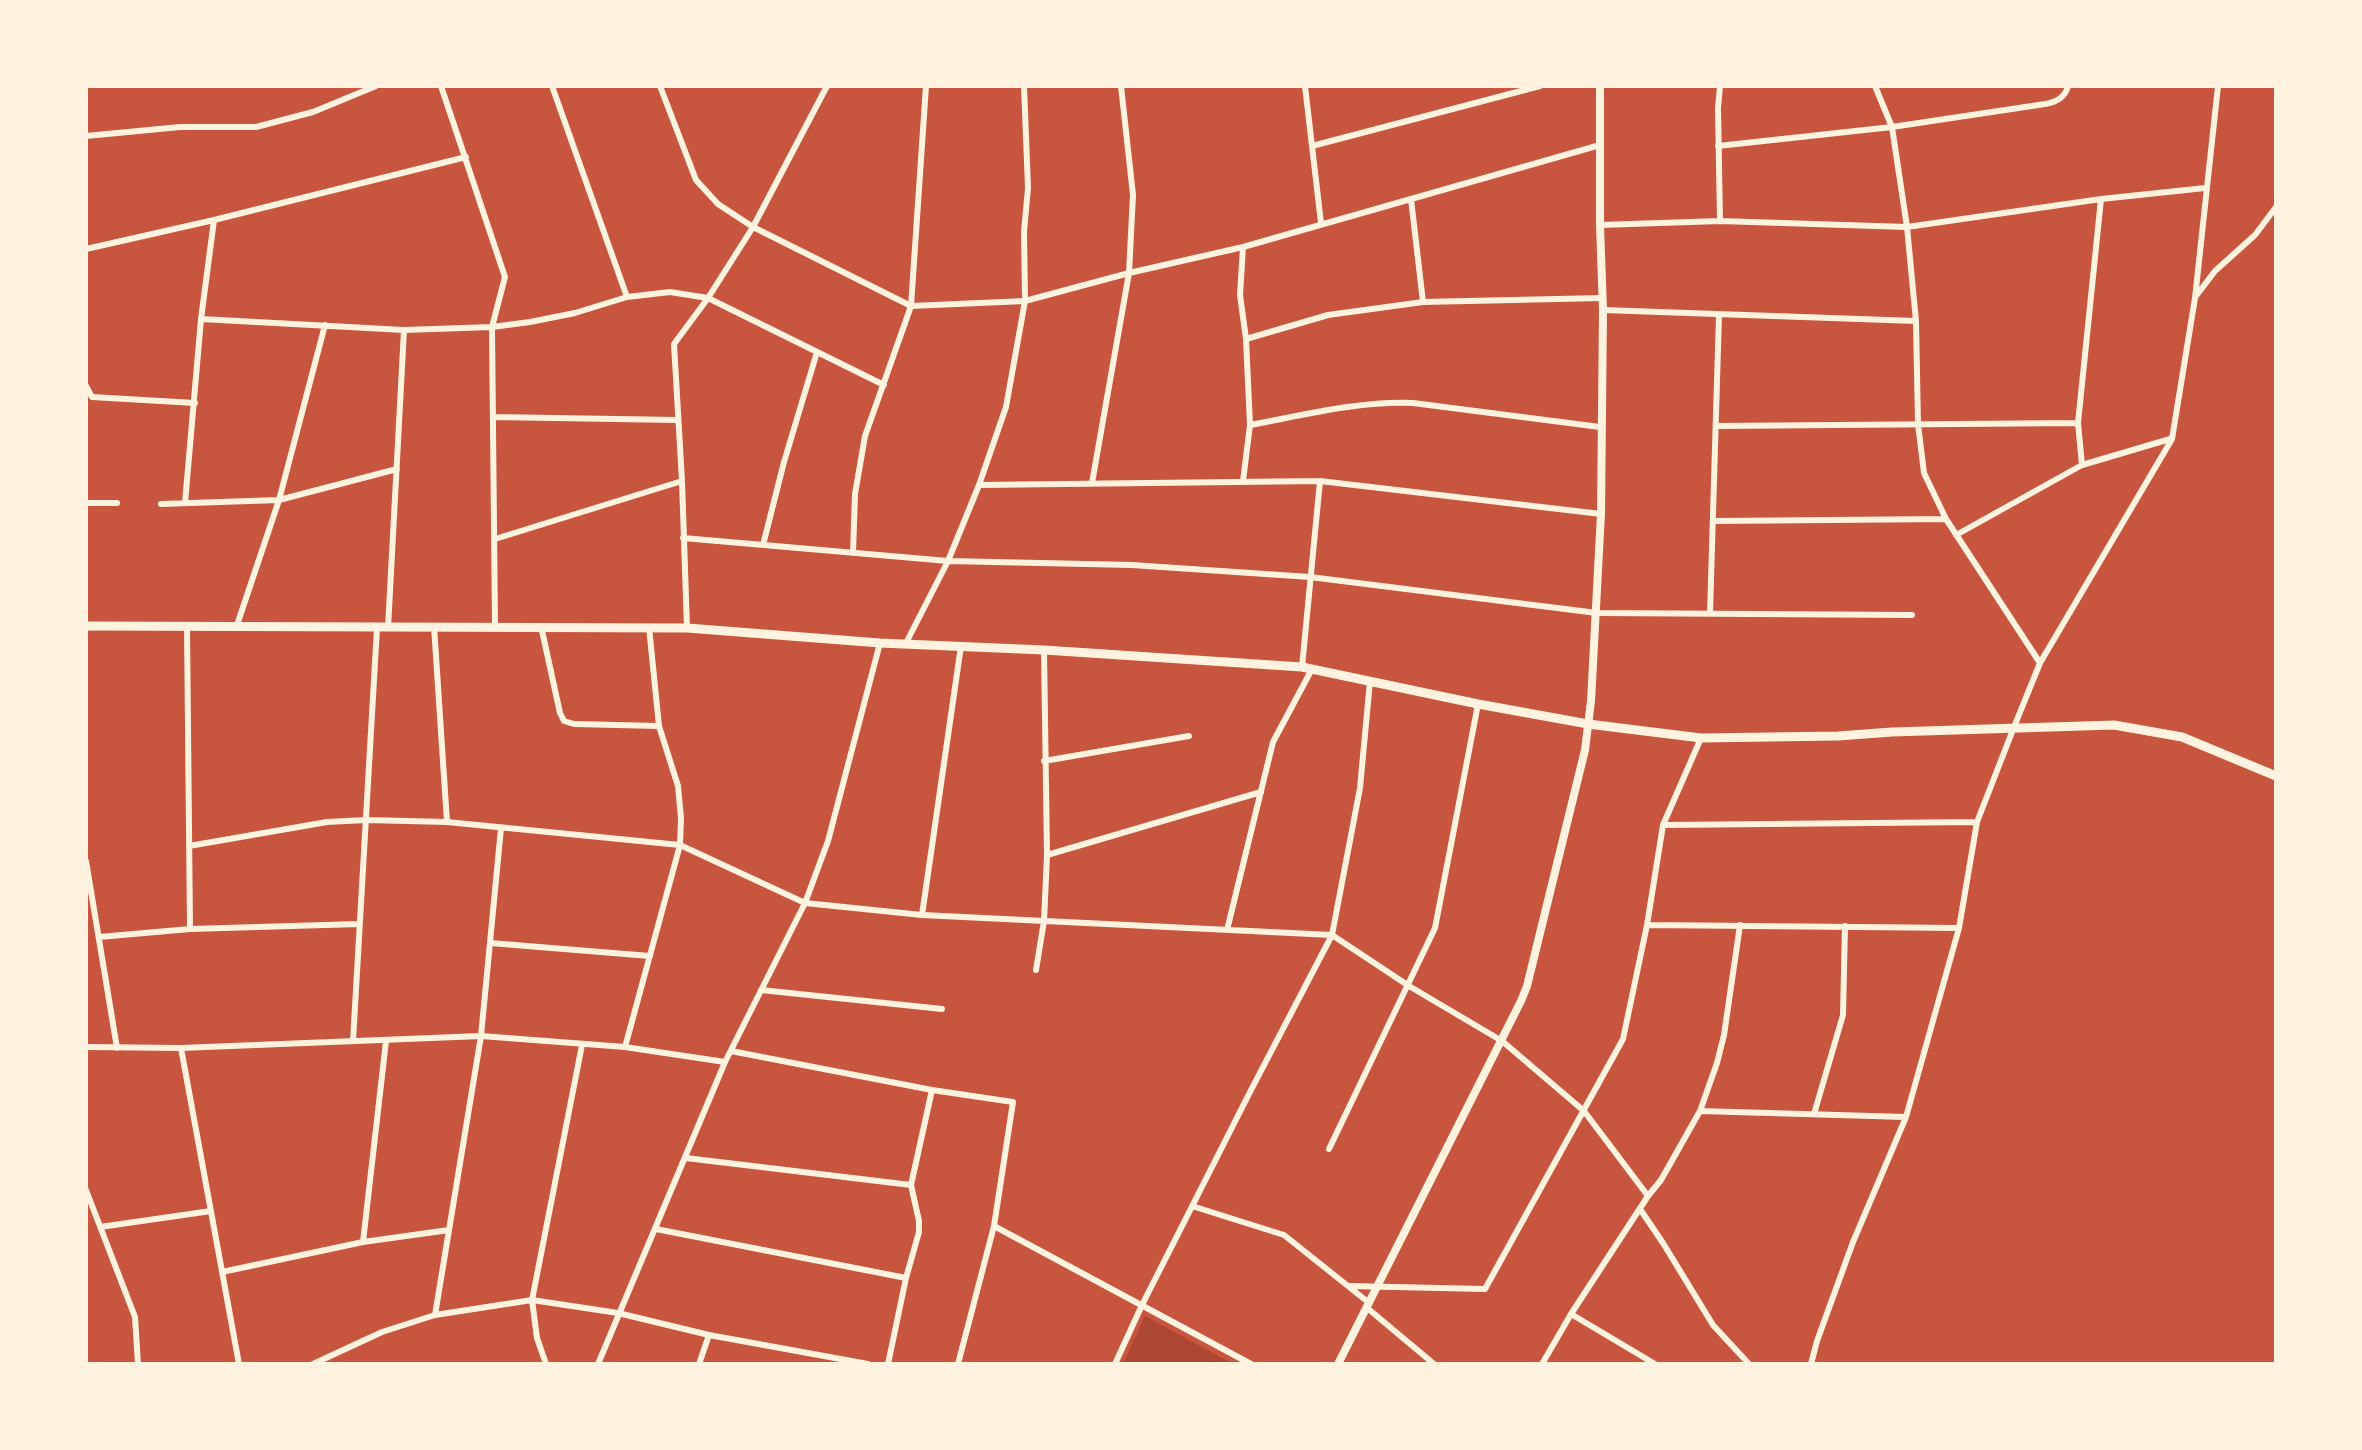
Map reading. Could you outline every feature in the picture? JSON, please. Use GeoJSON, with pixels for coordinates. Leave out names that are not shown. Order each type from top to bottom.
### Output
{"type":"FeatureCollection","features":[{"type":"Feature","properties":{"kind":"main road"},"geometry":{"type":"LineString","coordinates":[[86,626],[687,628],[880,643],[1044,650],[1307,668],[1588,724],[1701,738],[1838,736],[2102,724],[2142,728],[2182,737],[2276,776]]}},
{"type":"Feature","properties":{"kind":"street"},"geometry":{"type":"LineString","coordinates":[[86,136],[180,127],[256,127],[313,113],[376,86]]}},
{"type":"Feature","properties":{"kind":"street"},"geometry":{"type":"LineString","coordinates":[[441,86],[505,277],[492,327],[495,626]]}},
{"type":"Feature","properties":{"kind":"street"},"geometry":{"type":"LineString","coordinates":[[552,86],[627,297]]}},
{"type":"Feature","properties":{"kind":"street"},"geometry":{"type":"LineString","coordinates":[[660,86],[696,180],[718,204],[753,228],[911,306],[1025,301],[1129,273],[1243,247],[1600,145]]}},
{"type":"Feature","properties":{"kind":"street"},"geometry":{"type":"LineString","coordinates":[[687,628],[674,344],[708,298],[753,228],[827,86]]}},
{"type":"Feature","properties":{"kind":"street"},"geometry":{"type":"LineString","coordinates":[[853,553],[855,494],[865,436],[911,306],[926,86]]}},
{"type":"Feature","properties":{"kind":"street"},"geometry":{"type":"LineString","coordinates":[[906,643],[948,561],[979,485],[1006,407],[1025,301],[1024,232],[1028,188],[1024,86]]}},
{"type":"Feature","properties":{"kind":"street"},"geometry":{"type":"LineString","coordinates":[[1092,482],[1129,273],[1133,195],[1121,86]]}},
{"type":"Feature","properties":{"kind":"street"},"geometry":{"type":"LineString","coordinates":[[1305,86],[1321,223]]}},
{"type":"Feature","properties":{"kind":"street"},"geometry":{"type":"LineString","coordinates":[[1312,146],[1539,86]]}},
{"type":"Feature","properties":{"kind":"street"},"geometry":{"type":"LineString","coordinates":[[1339,1364],[1502,1041],[1527,986],[1585,750],[1597,613],[1601,514],[1603,310],[1600,86]]}},
{"type":"Feature","properties":{"kind":"street"},"geometry":{"type":"LineString","coordinates":[[1720,86],[1720,221]]}},
{"type":"Feature","properties":{"kind":"street"},"geometry":{"type":"LineString","coordinates":[[1875,86],[1892,127],[1907,228],[1916,321],[1918,424],[1924,473],[1946,519],[2040,663]]}},
{"type":"Feature","properties":{"kind":"street"},"geometry":{"type":"LineString","coordinates":[[1718,146],[1892,127],[2055,102],[2063,97],[2068,86]]}},
{"type":"Feature","properties":{"kind":"street"},"geometry":{"type":"LineString","coordinates":[[1811,1364],[1853,1242],[1906,1117],[1959,928],[1977,822],[2014,727],[2040,663],[2172,439],[2195,298],[2218,86]]}},
{"type":"Feature","properties":{"kind":"street"},"geometry":{"type":"LineString","coordinates":[[86,249],[466,157]]}},
{"type":"Feature","properties":{"kind":"street"},"geometry":{"type":"LineString","coordinates":[[1600,225],[1720,221],[1907,228],[2102,199],[2206,188]]}},
{"type":"Feature","properties":{"kind":"street"},"geometry":{"type":"LineString","coordinates":[[1411,199],[1423,302]]}},
{"type":"Feature","properties":{"kind":"street"},"geometry":{"type":"LineString","coordinates":[[2082,465],[2078,423],[2102,199]]}},
{"type":"Feature","properties":{"kind":"street"},"geometry":{"type":"LineString","coordinates":[[2195,298],[2215,271],[2255,235],[2276,207]]}},
{"type":"Feature","properties":{"kind":"street"},"geometry":{"type":"LineString","coordinates":[[185,503],[201,319],[214,220]]}},
{"type":"Feature","properties":{"kind":"street"},"geometry":{"type":"LineString","coordinates":[[1243,247],[1240,295],[1246,339],[1250,425],[1243,481]]}},
{"type":"Feature","properties":{"kind":"street"},"geometry":{"type":"LineString","coordinates":[[201,319],[404,330],[492,327],[575,313],[627,297],[660,292],[708,298],[884,385]]}},
{"type":"Feature","properties":{"kind":"street"},"geometry":{"type":"LineString","coordinates":[[1246,339],[1328,316],[1423,302],[1602,298]]}},
{"type":"Feature","properties":{"kind":"street"},"geometry":{"type":"LineString","coordinates":[[1603,310],[1916,321]]}},
{"type":"Feature","properties":{"kind":"street"},"geometry":{"type":"LineString","coordinates":[[1710,613],[1719,314]]}},
{"type":"Feature","properties":{"kind":"street"},"geometry":{"type":"LineString","coordinates":[[236,628],[279,500],[325,325]]}},
{"type":"Feature","properties":{"kind":"street"},"geometry":{"type":"LineString","coordinates":[[388,628],[404,330]]}},
{"type":"Feature","properties":{"kind":"street"},"geometry":{"type":"LineString","coordinates":[[763,545],[784,462],[817,352]]}},
{"type":"Feature","properties":{"kind":"street"},"geometry":{"type":"LineString","coordinates":[[86,386],[92,397],[195,402]]}},
{"type":"Feature","properties":{"kind":"street"},"geometry":{"type":"LineString","coordinates":[[1250,425],[1364,404],[1391,402],[1600,427]]}},
{"type":"Feature","properties":{"kind":"street"},"geometry":{"type":"LineString","coordinates":[[493,417],[677,420]]}},
{"type":"Feature","properties":{"kind":"street"},"geometry":{"type":"LineString","coordinates":[[1716,426],[2078,423]]}},
{"type":"Feature","properties":{"kind":"street"},"geometry":{"type":"LineString","coordinates":[[1956,535],[2082,465],[2172,439]]}},
{"type":"Feature","properties":{"kind":"street"},"geometry":{"type":"LineString","coordinates":[[161,504],[279,500],[397,469]]}},
{"type":"Feature","properties":{"kind":"street"},"geometry":{"type":"LineString","coordinates":[[495,539],[682,481]]}},
{"type":"Feature","properties":{"kind":"street"},"geometry":{"type":"LineString","coordinates":[[979,485],[1320,481],[1601,514]]}},
{"type":"Feature","properties":{"kind":"street"},"geometry":{"type":"LineString","coordinates":[[1227,930],[1273,742],[1307,668],[1310,576],[1320,481]]}},
{"type":"Feature","properties":{"kind":"street"},"geometry":{"type":"LineString","coordinates":[[86,503],[117,503]]}},
{"type":"Feature","properties":{"kind":"street"},"geometry":{"type":"LineString","coordinates":[[1713,522],[1946,519]]}},
{"type":"Feature","properties":{"kind":"street"},"geometry":{"type":"LineString","coordinates":[[683,538],[948,561],[1132,565],[1310,576],[1597,613],[1912,615]]}},
{"type":"Feature","properties":{"kind":"street"},"geometry":{"type":"LineString","coordinates":[[187,626],[190,929]]}},
{"type":"Feature","properties":{"kind":"street"},"geometry":{"type":"LineString","coordinates":[[433,626],[447,822]]}},
{"type":"Feature","properties":{"kind":"street"},"geometry":{"type":"LineString","coordinates":[[541,626],[560,713],[564,720],[574,724],[659,726]]}},
{"type":"Feature","properties":{"kind":"street"},"geometry":{"type":"LineString","coordinates":[[625,1047],[680,845],[678,786],[659,726],[649,627]]}},
{"type":"Feature","properties":{"kind":"street"},"geometry":{"type":"LineString","coordinates":[[353,1041],[377,628]]}},
{"type":"Feature","properties":{"kind":"street"},"geometry":{"type":"LineString","coordinates":[[598,1364],[725,1062],[804,903],[828,841],[880,643]]}},
{"type":"Feature","properties":{"kind":"street"},"geometry":{"type":"LineString","coordinates":[[922,915],[961,646]]}},
{"type":"Feature","properties":{"kind":"street"},"geometry":{"type":"LineString","coordinates":[[1036,970],[1044,921],[1046,855],[1044,650]]}},
{"type":"Feature","properties":{"kind":"street"},"geometry":{"type":"LineString","coordinates":[[1115,1364],[1192,1206],[1332,935],[1360,788],[1370,681]]}},
{"type":"Feature","properties":{"kind":"street"},"geometry":{"type":"LineString","coordinates":[[1329,1149],[1435,928],[1478,704]]}},
{"type":"Feature","properties":{"kind":"street"},"geometry":{"type":"LineString","coordinates":[[1044,761],[1189,736]]}},
{"type":"Feature","properties":{"kind":"street"},"geometry":{"type":"LineString","coordinates":[[1349,1286],[1485,1290],[1623,1039],[1647,925],[1663,825],[1701,738]]}},
{"type":"Feature","properties":{"kind":"street"},"geometry":{"type":"LineString","coordinates":[[1046,855],[1261,792]]}},
{"type":"Feature","properties":{"kind":"street"},"geometry":{"type":"LineString","coordinates":[[189,846],[300,825],[366,820],[447,822],[680,845],[804,903],[922,915],[1332,935],[1409,986],[1502,1041],[1584,1111],[1648,1196]]}},
{"type":"Feature","properties":{"kind":"street"},"geometry":{"type":"LineString","coordinates":[[1663,825],[1977,822]]}},
{"type":"Feature","properties":{"kind":"street"},"geometry":{"type":"LineString","coordinates":[[435,1315],[481,1035],[501,828]]}},
{"type":"Feature","properties":{"kind":"street"},"geometry":{"type":"LineString","coordinates":[[86,861],[117,1048]]}},
{"type":"Feature","properties":{"kind":"street"},"geometry":{"type":"LineString","coordinates":[[99,937],[190,929],[359,924]]}},
{"type":"Feature","properties":{"kind":"street"},"geometry":{"type":"LineString","coordinates":[[1647,925],[1959,928]]}},
{"type":"Feature","properties":{"kind":"street"},"geometry":{"type":"LineString","coordinates":[[1542,1364],[1571,1314],[1661,1180],[1700,1111],[1724,1035],[1740,925]]}},
{"type":"Feature","properties":{"kind":"street"},"geometry":{"type":"LineString","coordinates":[[1814,1114],[1843,1015],[1845,926]]}},
{"type":"Feature","properties":{"kind":"street"},"geometry":{"type":"LineString","coordinates":[[490,943],[650,956]]}},
{"type":"Feature","properties":{"kind":"street"},"geometry":{"type":"LineString","coordinates":[[761,989],[942,1009]]}},
{"type":"Feature","properties":{"kind":"street"},"geometry":{"type":"LineString","coordinates":[[86,1047],[181,1048],[481,1035],[625,1047],[725,1062]]}},
{"type":"Feature","properties":{"kind":"street"},"geometry":{"type":"LineString","coordinates":[[363,1242],[386,1041]]}},
{"type":"Feature","properties":{"kind":"street"},"geometry":{"type":"LineString","coordinates":[[546,1364],[537,1338],[532,1300],[582,1045]]}},
{"type":"Feature","properties":{"kind":"street"},"geometry":{"type":"LineString","coordinates":[[181,1048],[239,1364]]}},
{"type":"Feature","properties":{"kind":"street"},"geometry":{"type":"LineString","coordinates":[[731,1051],[932,1090],[1013,1102],[994,1226],[958,1364]]}},
{"type":"Feature","properties":{"kind":"street"},"geometry":{"type":"LineString","coordinates":[[888,1364],[919,1231],[911,1185],[932,1090]]}},
{"type":"Feature","properties":{"kind":"street"},"geometry":{"type":"LineString","coordinates":[[1700,1111],[1906,1117]]}},
{"type":"Feature","properties":{"kind":"street"},"geometry":{"type":"LineString","coordinates":[[686,1158],[911,1185]]}},
{"type":"Feature","properties":{"kind":"street"},"geometry":{"type":"LineString","coordinates":[[86,1190],[135,1317],[138,1364]]}},
{"type":"Feature","properties":{"kind":"street"},"geometry":{"type":"LineString","coordinates":[[1192,1206],[1284,1235],[1349,1286],[1434,1364]]}},
{"type":"Feature","properties":{"kind":"street"},"geometry":{"type":"LineString","coordinates":[[1640,1209],[1713,1325],[1749,1364]]}},
{"type":"Feature","properties":{"kind":"street"},"geometry":{"type":"LineString","coordinates":[[100,1227],[211,1211]]}},
{"type":"Feature","properties":{"kind":"street"},"geometry":{"type":"LineString","coordinates":[[994,1226],[1251,1364]]}},
{"type":"Feature","properties":{"kind":"street"},"geometry":{"type":"LineString","coordinates":[[656,1229],[906,1278]]}},
{"type":"Feature","properties":{"kind":"street"},"geometry":{"type":"LineString","coordinates":[[222,1272],[363,1242],[449,1230]]}},
{"type":"Feature","properties":{"kind":"street"},"geometry":{"type":"LineString","coordinates":[[315,1364],[382,1332],[435,1315],[532,1300],[618,1313],[709,1335],[868,1364]]}},
{"type":"Feature","properties":{"kind":"street"},"geometry":{"type":"LineString","coordinates":[[1571,1314],[1655,1364]]}},
{"type":"Feature","properties":{"kind":"street"},"geometry":{"type":"LineString","coordinates":[[699,1364],[709,1335]]}},
{"type":"Feature","properties":{"kind":"shaded area"},"geometry":{"type":"Polygon","coordinates":[[[1145,1316],[1233,1364],[1123,1364],[1145,1316]]]}}]}
